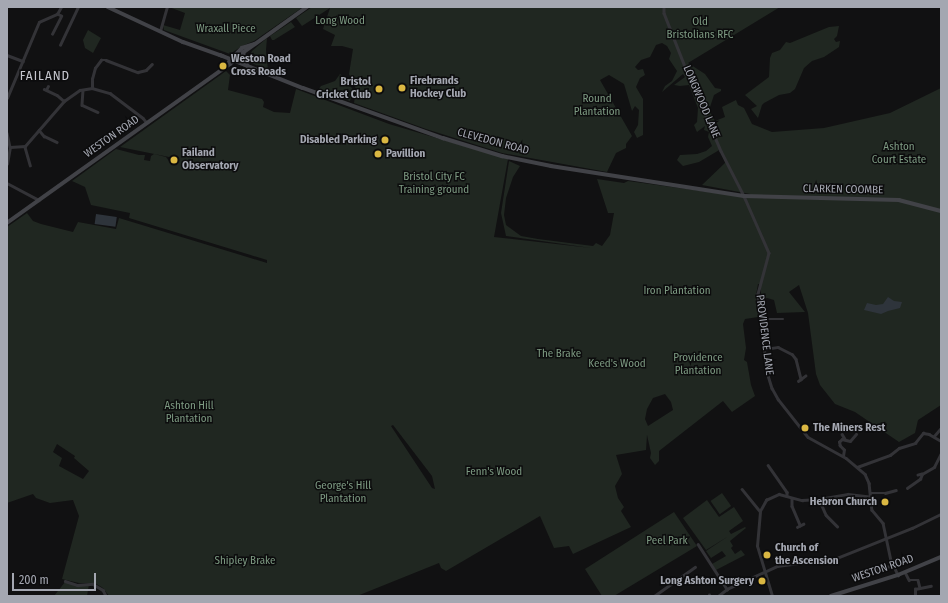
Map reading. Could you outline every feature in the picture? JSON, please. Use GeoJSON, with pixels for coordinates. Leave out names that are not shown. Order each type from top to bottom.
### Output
{"type":"FeatureCollection","features":[{"type":"Feature","properties":{"kind":"main road","name":"CLEVEDON ROAD"},"geometry":{"type":"LineString","coordinates":[[108,7],[160,32],[248,66],[443,138],[502,156],[551,166],[744,196]]}},
{"type":"Feature","properties":{"kind":"main road"},"geometry":{"type":"LineString","coordinates":[[233,60],[307,7]]}},
{"type":"Feature","properties":{"kind":"main road"},"geometry":{"type":"LineString","coordinates":[[233,60],[242,48],[256,43]]}},
{"type":"Feature","properties":{"kind":"main road"},"geometry":{"type":"LineString","coordinates":[[244,52],[244,60],[248,66]]}},
{"type":"Feature","properties":{"kind":"main road","name":"WESTON ROAD"},"geometry":{"type":"LineString","coordinates":[[7,223],[233,60]]}},
{"type":"Feature","properties":{"kind":"main road","name":"CLARKEN COOMBE"},"geometry":{"type":"LineString","coordinates":[[744,196],[899,200],[941,211]]}},
{"type":"Feature","properties":{"kind":"main road","name":"WESTON ROAD"},"geometry":{"type":"LineString","coordinates":[[831,596],[906,572],[941,557]]}},
{"type":"Feature","properties":{"kind":"street"},"geometry":{"type":"LineString","coordinates":[[7,98],[39,22],[57,14],[61,7]]}},
{"type":"Feature","properties":{"kind":"street"},"geometry":{"type":"LineString","coordinates":[[60,45],[78,7]]}},
{"type":"Feature","properties":{"kind":"street"},"geometry":{"type":"LineString","coordinates":[[160,32],[167,7]]}},
{"type":"Feature","properties":{"kind":"street","name":"LONGWOOD LANE"},"geometry":{"type":"LineString","coordinates":[[664,7],[664,13],[721,151],[744,196]]}},
{"type":"Feature","properties":{"kind":"street"},"geometry":{"type":"LineString","coordinates":[[52,34],[61,16],[57,14]]}},
{"type":"Feature","properties":{"kind":"street"},"geometry":{"type":"LineString","coordinates":[[7,55],[22,61]]}},
{"type":"Feature","properties":{"kind":"street"},"geometry":{"type":"LineString","coordinates":[[92,88],[92,79],[95,68],[101,60],[106,60],[138,72],[151,67],[152,64]]}},
{"type":"Feature","properties":{"kind":"street"},"geometry":{"type":"LineString","coordinates":[[48,86],[45,89],[57,94],[64,101]]}},
{"type":"Feature","properties":{"kind":"street"},"geometry":{"type":"LineString","coordinates":[[25,147],[64,101],[73,93],[92,88],[116,97],[147,123]]}},
{"type":"Feature","properties":{"kind":"street"},"geometry":{"type":"LineString","coordinates":[[83,90],[82,105],[91,111],[98,112]]}},
{"type":"Feature","properties":{"kind":"street"},"geometry":{"type":"LineString","coordinates":[[39,130],[44,136],[56,141]]}},
{"type":"Feature","properties":{"kind":"street"},"geometry":{"type":"LineString","coordinates":[[7,133],[10,147],[7,164]]}},
{"type":"Feature","properties":{"kind":"street"},"geometry":{"type":"LineString","coordinates":[[10,147],[25,147]]}},
{"type":"Feature","properties":{"kind":"street"},"geometry":{"type":"LineString","coordinates":[[25,147],[30,165]]}},
{"type":"Feature","properties":{"kind":"street"},"geometry":{"type":"LineString","coordinates":[[7,183],[39,200]]}},
{"type":"Feature","properties":{"kind":"street","name":"PROVIDENCE LANE"},"geometry":{"type":"LineString","coordinates":[[744,196],[768,253],[758,294],[768,376],[778,399],[808,437],[843,456],[857,467],[867,478],[871,495],[872,510],[883,523],[889,552],[898,574]]}},
{"type":"Feature","properties":{"kind":"street"},"geometry":{"type":"LineString","coordinates":[[762,319],[784,319]]}},
{"type":"Feature","properties":{"kind":"street"},"geometry":{"type":"LineString","coordinates":[[765,349],[778,347],[792,354],[796,359],[802,378]]}},
{"type":"Feature","properties":{"kind":"street"},"geometry":{"type":"LineString","coordinates":[[798,381],[805,376]]}},
{"type":"Feature","properties":{"kind":"street"},"geometry":{"type":"LineString","coordinates":[[934,436],[941,428]]}},
{"type":"Feature","properties":{"kind":"street"},"geometry":{"type":"LineString","coordinates":[[857,467],[887,456],[898,449],[915,443],[923,433],[934,436],[941,441]]}},
{"type":"Feature","properties":{"kind":"street"},"geometry":{"type":"LineString","coordinates":[[842,434],[845,440]]}},
{"type":"Feature","properties":{"kind":"street"},"geometry":{"type":"LineString","coordinates":[[843,456],[844,450],[839,443],[841,440],[850,441],[851,437],[856,434]]}},
{"type":"Feature","properties":{"kind":"street"},"geometry":{"type":"LineString","coordinates":[[918,475],[934,468],[941,453]]}},
{"type":"Feature","properties":{"kind":"street"},"geometry":{"type":"LineString","coordinates":[[768,465],[772,468],[787,492],[787,496]]}},
{"type":"Feature","properties":{"kind":"street"},"geometry":{"type":"LineString","coordinates":[[907,488],[912,488],[920,479],[922,474]]}},
{"type":"Feature","properties":{"kind":"street"},"geometry":{"type":"LineString","coordinates":[[742,489],[760,512]]}},
{"type":"Feature","properties":{"kind":"street"},"geometry":{"type":"LineString","coordinates":[[772,596],[766,571],[757,546],[760,512],[763,504],[770,497],[779,494],[802,500],[819,499],[848,494],[871,495],[896,490]]}},
{"type":"Feature","properties":{"kind":"street"},"geometry":{"type":"LineString","coordinates":[[792,498],[792,506],[800,525]]}},
{"type":"Feature","properties":{"kind":"street"},"geometry":{"type":"LineString","coordinates":[[819,499],[826,515],[836,523]]}},
{"type":"Feature","properties":{"kind":"street"},"geometry":{"type":"LineString","coordinates":[[718,596],[728,589],[766,571],[783,565],[837,558],[941,514]]}},
{"type":"Feature","properties":{"kind":"street"},"geometry":{"type":"LineString","coordinates":[[698,544],[728,589]]}},
{"type":"Feature","properties":{"kind":"street"},"geometry":{"type":"LineString","coordinates":[[875,570],[894,565]]}},
{"type":"Feature","properties":{"kind":"street"},"geometry":{"type":"LineString","coordinates":[[654,596],[695,567]]}},
{"type":"Feature","properties":{"kind":"street"},"geometry":{"type":"LineString","coordinates":[[906,572],[909,580],[918,580],[920,588]]}},
{"type":"Feature","properties":{"kind":"street"},"geometry":{"type":"LineString","coordinates":[[65,581],[77,585],[93,584],[103,590],[106,596]]}},
{"type":"Feature","properties":{"kind":"street"},"geometry":{"type":"LineString","coordinates":[[915,594],[915,589],[931,586]]}},
{"type":"Feature","properties":{"kind":"green space","name":"Wraxall Piece"},"geometry":{"type":"Polygon","coordinates":[[[169,7],[303,7],[254,41],[242,46],[230,54],[164,30],[163,25],[180,30],[185,13],[169,7]]]}},
{"type":"Feature","properties":{"kind":"green space"},"geometry":{"type":"Polygon","coordinates":[[[312,7],[780,7],[688,63],[705,74],[715,88],[721,89],[721,91],[714,95],[709,110],[715,121],[725,117],[722,107],[736,100],[738,105],[744,108],[752,124],[772,132],[824,128],[890,113],[941,88],[941,405],[918,420],[915,433],[899,442],[855,412],[835,404],[820,385],[816,374],[808,313],[799,285],[789,292],[805,312],[777,313],[774,300],[767,298],[761,300],[761,285],[758,284],[756,295],[758,317],[745,319],[743,324],[746,348],[744,360],[747,362],[751,385],[755,396],[732,412],[723,401],[659,451],[659,461],[655,465],[650,458],[651,453],[647,435],[646,450],[616,455],[622,474],[615,486],[618,498],[624,507],[621,511],[631,527],[573,554],[569,546],[554,548],[540,516],[446,571],[441,568],[439,563],[357,596],[109,596],[103,588],[95,583],[79,583],[62,579],[79,516],[73,500],[50,503],[36,498],[33,494],[7,503],[7,227],[27,213],[33,221],[73,232],[78,222],[116,229],[119,218],[267,263],[267,260],[129,218],[130,213],[91,205],[85,187],[72,181],[116,149],[139,155],[145,155],[144,160],[150,161],[151,156],[154,154],[166,157],[169,161],[175,162],[177,159],[174,158],[120,147],[226,71],[230,75],[228,90],[262,99],[264,102],[263,107],[274,112],[290,113],[296,89],[389,124],[508,159],[494,237],[591,248],[506,236],[501,213],[509,161],[520,166],[513,177],[506,198],[504,215],[506,225],[521,236],[538,239],[593,246],[596,243],[602,246],[610,235],[614,213],[608,213],[597,179],[624,183],[628,181],[752,198],[750,194],[702,185],[726,162],[721,149],[699,162],[683,166],[677,160],[680,155],[697,154],[706,151],[712,146],[708,137],[709,132],[704,130],[705,126],[697,132],[694,125],[697,122],[698,108],[689,85],[674,85],[685,77],[683,74],[662,92],[665,86],[672,81],[677,71],[669,59],[671,53],[667,46],[662,43],[656,45],[650,57],[641,60],[635,67],[638,70],[643,69],[645,75],[640,78],[636,87],[643,99],[643,135],[637,138],[634,132],[638,125],[639,110],[635,106],[632,111],[624,84],[609,75],[600,80],[632,136],[626,144],[626,148],[616,153],[607,172],[502,153],[426,129],[354,103],[356,89],[349,74],[353,49],[342,46],[331,46],[335,35],[323,29],[330,8],[302,26],[296,18],[312,7]],[[665,394],[653,398],[647,409],[645,419],[648,426],[673,410],[671,402],[665,394]],[[393,425],[391,426],[432,488],[435,489],[432,476],[393,425]],[[57,444],[53,452],[62,458],[59,466],[83,479],[89,471],[74,458],[75,456],[57,444]]]}},
{"type":"Feature","properties":{"kind":"green space"},"geometry":{"type":"Polygon","coordinates":[[[291,22],[295,27],[272,40],[270,36],[291,22]]]}},
{"type":"Feature","properties":{"kind":"green space"},"geometry":{"type":"Polygon","coordinates":[[[839,26],[837,36],[834,39],[836,42],[840,41],[839,47],[824,57],[812,61],[804,68],[795,89],[790,93],[779,95],[764,103],[758,118],[751,109],[757,106],[745,95],[769,77],[770,58],[772,53],[780,50],[786,42],[790,43],[829,27],[839,26]]]}},
{"type":"Feature","properties":{"kind":"green space"},"geometry":{"type":"Polygon","coordinates":[[[88,30],[101,38],[93,53],[85,48],[83,40],[88,30]]]}},
{"type":"Feature","properties":{"kind":"green space"},"geometry":{"type":"Polygon","coordinates":[[[267,38],[266,50],[268,70],[251,63],[249,57],[252,51],[267,38]]]}},
{"type":"Feature","properties":{"kind":"green space"},"geometry":{"type":"Polygon","coordinates":[[[340,74],[345,78],[353,90],[350,101],[318,90],[321,86],[335,81],[340,74]]]}},
{"type":"Feature","properties":{"kind":"green space"},"geometry":{"type":"Polygon","coordinates":[[[722,493],[731,506],[720,514],[711,501],[722,493]]]}},
{"type":"Feature","properties":{"kind":"green space"},"geometry":{"type":"Polygon","coordinates":[[[707,500],[719,517],[734,507],[743,521],[729,531],[731,534],[745,527],[746,528],[730,541],[733,546],[731,548],[735,554],[741,550],[745,555],[716,570],[712,564],[726,556],[722,551],[711,558],[706,551],[727,537],[706,550],[683,518],[707,500]]]}},
{"type":"Feature","properties":{"kind":"green space","name":"Peel Park"},"geometry":{"type":"Polygon","coordinates":[[[674,512],[697,546],[614,596],[602,596],[585,569],[674,512]]]}},
{"type":"Feature","properties":{"kind":"green space"},"geometry":{"type":"Polygon","coordinates":[[[65,582],[77,586],[89,584],[87,596],[54,596],[65,582]]]}},
{"type":"Feature","properties":{"kind":"shaded area"},"geometry":{"type":"Polygon","coordinates":[[[96,214],[117,217],[115,227],[95,224],[96,214]]]}},
{"type":"Feature","properties":{"kind":"shaded area"},"geometry":{"type":"Polygon","coordinates":[[[888,297],[894,301],[902,302],[900,308],[881,314],[864,310],[867,303],[876,305],[883,304],[888,297]]]}},
{"type":"Feature","properties":{"kind":"place","name":"Weston Road Cross Roads"},"geometry":{"type":"Point","coordinates":[223,66]}},
{"type":"Feature","properties":{"kind":"place","name":"Firebrands Hockey Club"},"geometry":{"type":"Point","coordinates":[402,88]}},
{"type":"Feature","properties":{"kind":"place","name":"Bristol Cricket Club"},"geometry":{"type":"Point","coordinates":[379,89]}},
{"type":"Feature","properties":{"kind":"place","name":"Disabled Parking"},"geometry":{"type":"Point","coordinates":[385,140]}},
{"type":"Feature","properties":{"kind":"place","name":"Pavillion"},"geometry":{"type":"Point","coordinates":[378,154]}},
{"type":"Feature","properties":{"kind":"place","name":"Failand Observatory"},"geometry":{"type":"Point","coordinates":[174,160]}},
{"type":"Feature","properties":{"kind":"place","name":"The Miners Rest"},"geometry":{"type":"Point","coordinates":[805,428]}},
{"type":"Feature","properties":{"kind":"place","name":"Hebron Church"},"geometry":{"type":"Point","coordinates":[885,502]}},
{"type":"Feature","properties":{"kind":"place","name":"Church of the Ascension"},"geometry":{"type":"Point","coordinates":[767,555]}},
{"type":"Feature","properties":{"kind":"place","name":"Long Ashton Surgery"},"geometry":{"type":"Point","coordinates":[762,581]}},
{"type":"Feature","properties":{"kind":"district","name":"FAILAND"},"geometry":{"type":"Point","coordinates":[45,76]}},
{"type":"Feature","properties":{"kind":"park label","name":"Long Wood"},"geometry":{"type":"Point","coordinates":[340,21]}},
{"type":"Feature","properties":{"kind":"park label","name":"Old Bristolians RFC"},"geometry":{"type":"Point","coordinates":[700,29]}},
{"type":"Feature","properties":{"kind":"park label","name":"Round Plantation"},"geometry":{"type":"Point","coordinates":[597,106]}},
{"type":"Feature","properties":{"kind":"park label","name":"Ashton Court Estate"},"geometry":{"type":"Point","coordinates":[899,154]}},
{"type":"Feature","properties":{"kind":"park label","name":"Bristol City FC Training ground"},"geometry":{"type":"Point","coordinates":[434,184]}},
{"type":"Feature","properties":{"kind":"park label","name":"Iron Plantation"},"geometry":{"type":"Point","coordinates":[677,291]}},
{"type":"Feature","properties":{"kind":"park label","name":"The Brake"},"geometry":{"type":"Point","coordinates":[559,354]}},
{"type":"Feature","properties":{"kind":"park label","name":"Keed's Wood"},"geometry":{"type":"Point","coordinates":[617,364]}},
{"type":"Feature","properties":{"kind":"park label","name":"Providence Plantation"},"geometry":{"type":"Point","coordinates":[698,365]}},
{"type":"Feature","properties":{"kind":"park label","name":"Ashton Hill Plantation"},"geometry":{"type":"Point","coordinates":[189,413]}},
{"type":"Feature","properties":{"kind":"park label","name":"Fenn's Wood"},"geometry":{"type":"Point","coordinates":[494,472]}},
{"type":"Feature","properties":{"kind":"park label","name":"George's Hill Plantation"},"geometry":{"type":"Point","coordinates":[343,493]}},
{"type":"Feature","properties":{"kind":"park label","name":"Shipley Brake"},"geometry":{"type":"Point","coordinates":[245,561]}}]}
